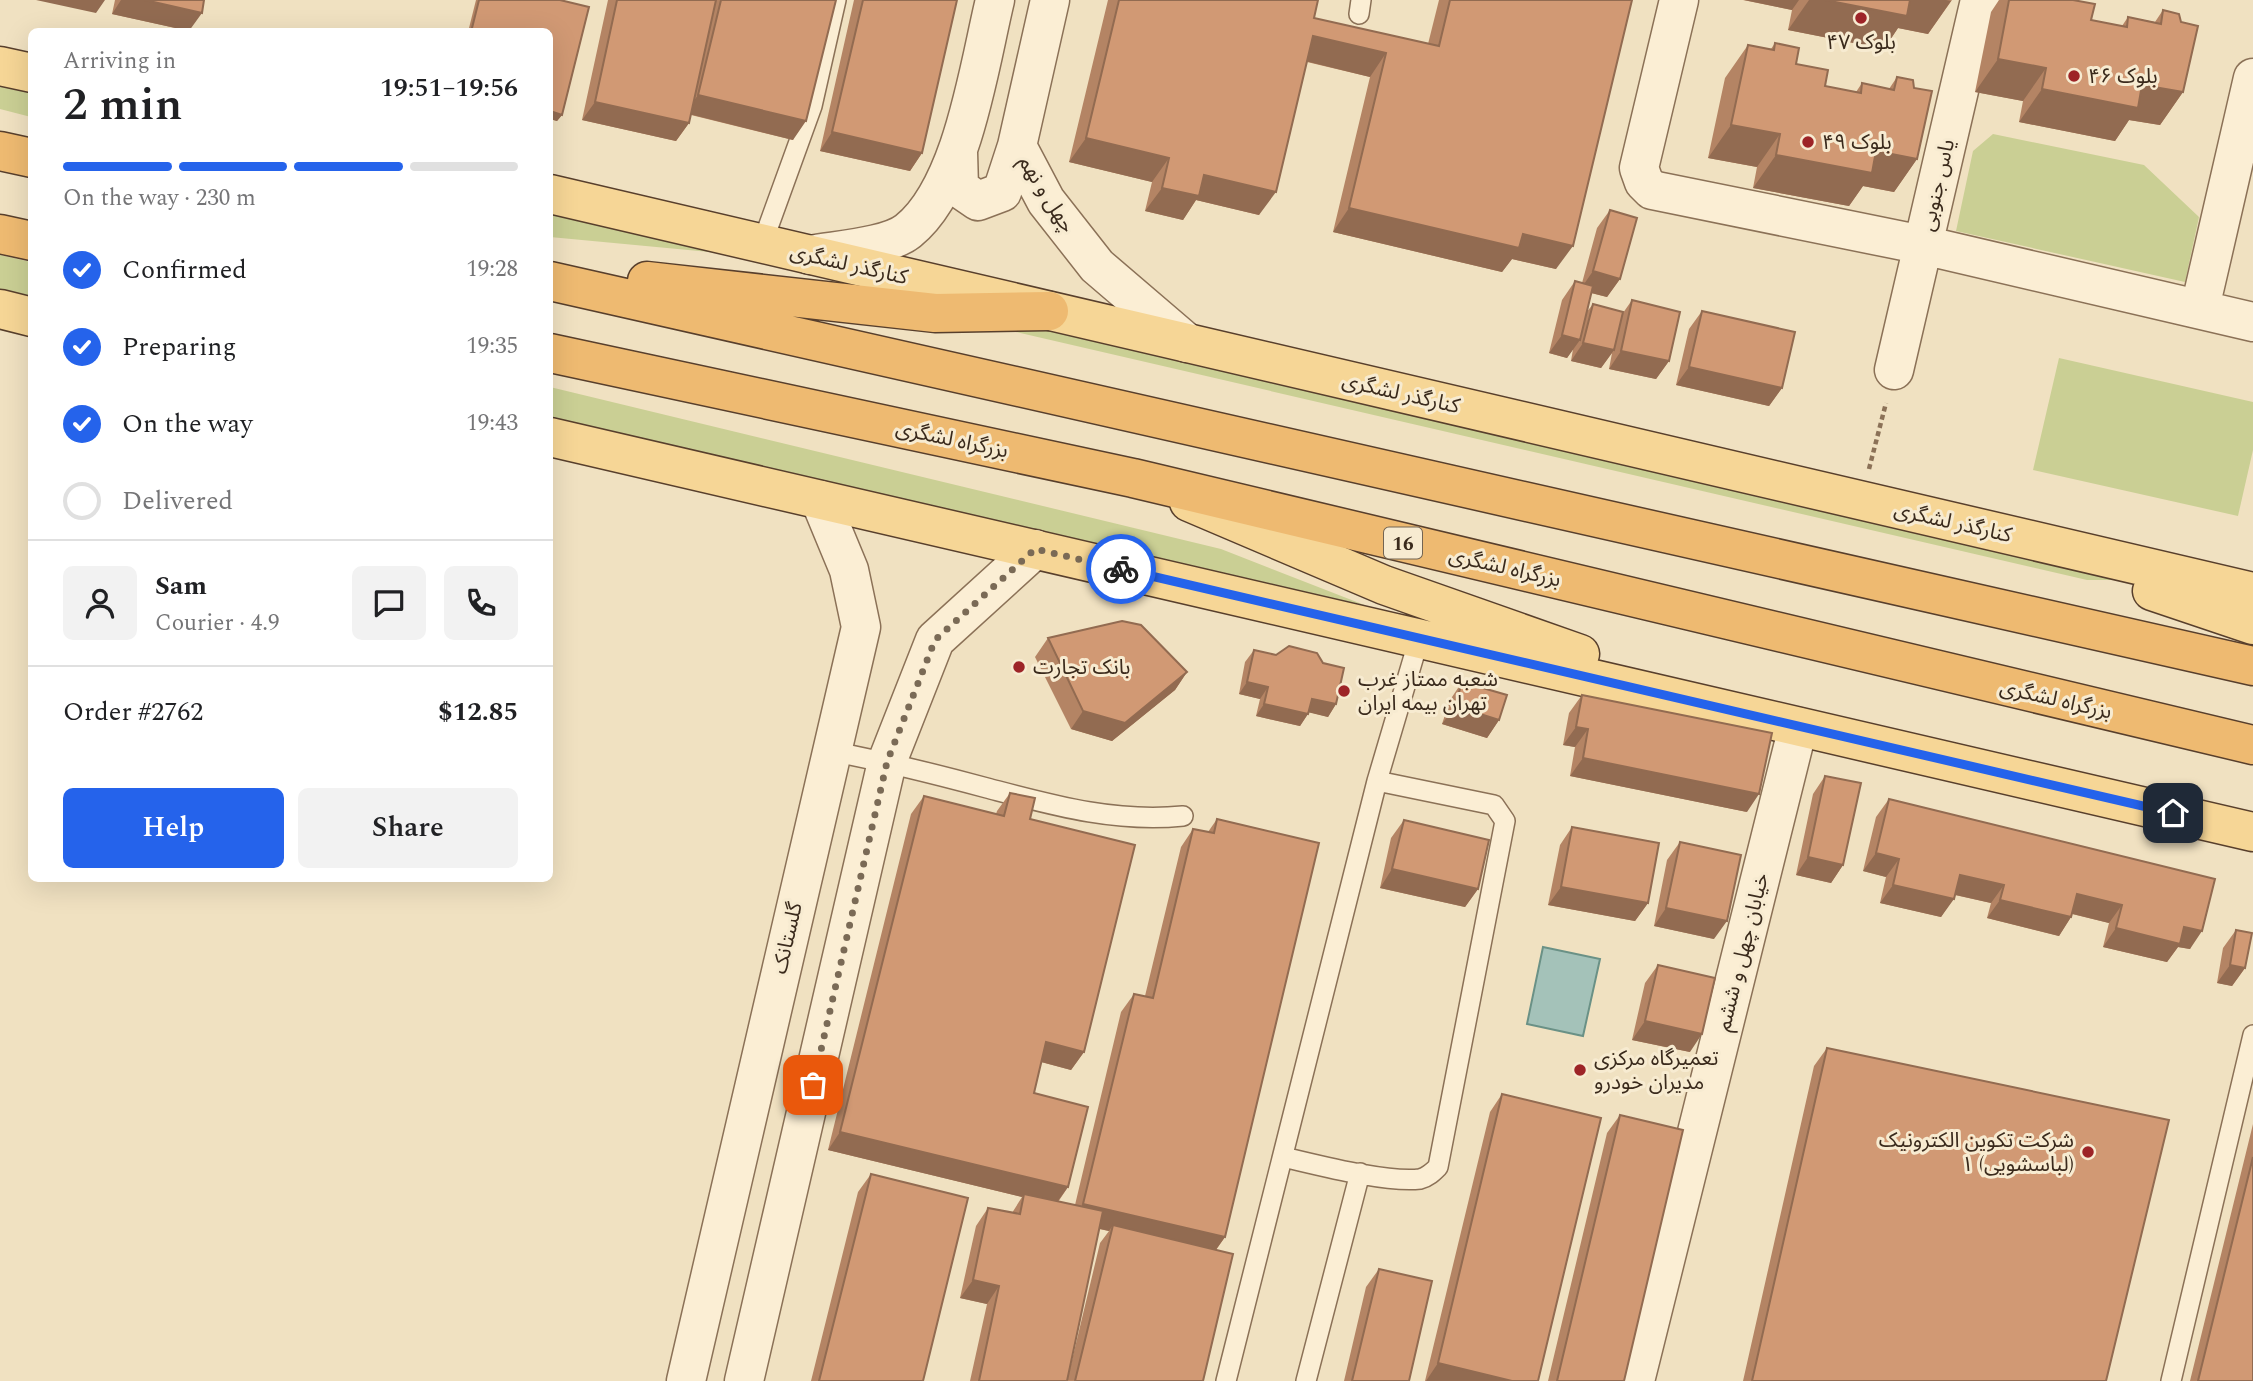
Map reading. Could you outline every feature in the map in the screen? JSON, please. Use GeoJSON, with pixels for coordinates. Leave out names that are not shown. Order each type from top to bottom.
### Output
{"type":"FeatureCollection","features":[{"type":"Feature","properties":{"kind":"highway"},"geometry":{"type":"LineString","coordinates":[[0,150],[28,157]]}},
{"type":"Feature","properties":{"kind":"highway"},"geometry":{"type":"LineString","coordinates":[[0,234],[28,240]]}},
{"type":"Feature","properties":{"kind":"highway"},"geometry":{"type":"LineString","coordinates":[[553,270],[935,313],[1049,311]]}},
{"type":"Feature","properties":{"kind":"highway"},"geometry":{"type":"LineString","coordinates":[[553,282],[2253,666]]}},
{"type":"Feature","properties":{"kind":"highway","name":"بزرگراه لشگری"},"geometry":{"type":"LineString","coordinates":[[553,354],[1133,478],[2253,746]]}},
{"type":"Feature","properties":{"kind":"main road"},"geometry":{"type":"LineString","coordinates":[[0,66],[28,72]]}},
{"type":"Feature","properties":{"kind":"main road","name":"کنارگذر لشگری"},"geometry":{"type":"LineString","coordinates":[[553,195],[2253,592]]}},
{"type":"Feature","properties":{"kind":"main road"},"geometry":{"type":"LineString","coordinates":[[0,309],[28,316]]}},
{"type":"Feature","properties":{"kind":"main road"},"geometry":{"type":"LineString","coordinates":[[553,438],[2253,832]]}},
{"type":"Feature","properties":{"kind":"main road"},"geometry":{"type":"LineString","coordinates":[[1133,478],[1384,585],[1757,717]]}},
{"type":"Feature","properties":{"kind":"main road"},"geometry":{"type":"LineString","coordinates":[[1940,519],[2253,625]]}},
{"type":"Feature","properties":{"kind":"street"},"geometry":{"type":"LineString","coordinates":[[810,255],[874,244],[907,232],[933,201],[958,152],[995,0]]}},
{"type":"Feature","properties":{"kind":"street","name":"چهل و نهم"},"geometry":{"type":"LineString","coordinates":[[1050,0],[1017,146],[1046,201],[1097,266],[1187,343]]}},
{"type":"Feature","properties":{"kind":"street"},"geometry":{"type":"LineString","coordinates":[[1679,0],[1639,168],[1644,183],[1652,190],[1923,245],[2253,322]]}},
{"type":"Feature","properties":{"kind":"street","name":"یاس جنوبی"},"geometry":{"type":"LineString","coordinates":[[1894,370],[1980,0]]}},
{"type":"Feature","properties":{"kind":"street"},"geometry":{"type":"LineString","coordinates":[[2200,308],[2253,78]]}},
{"type":"Feature","properties":{"kind":"street"},"geometry":{"type":"LineString","coordinates":[[958,152],[959,188],[978,201],[1002,192],[1017,146]]}},
{"type":"Feature","properties":{"kind":"street","name":"گلستانک"},"geometry":{"type":"LineString","coordinates":[[686,1381],[830,751],[861,627],[849,570],[820,500]]}},
{"type":"Feature","properties":{"kind":"street"},"geometry":{"type":"LineString","coordinates":[[744,1381],[887,762],[935,640],[1035,549]]}},
{"type":"Feature","properties":{"kind":"street","name":"خیابان چهل و ششم"},"geometry":{"type":"LineString","coordinates":[[1634,1381],[1798,727]]}},
{"type":"Feature","properties":{"kind":"lane"},"geometry":{"type":"LineString","coordinates":[[762,244],[812,106],[836,0]]}},
{"type":"Feature","properties":{"kind":"lane"},"geometry":{"type":"LineString","coordinates":[[1226,1381],[1377,781],[1419,639]]}},
{"type":"Feature","properties":{"kind":"lane"},"geometry":{"type":"LineString","coordinates":[[830,751],[887,762],[1044,803],[1117,818],[1150,820],[1183,816]]}},
{"type":"Feature","properties":{"kind":"lane"},"geometry":{"type":"LineString","coordinates":[[1283,1157],[1360,1173],[1420,1179],[1430,1175],[1438,1167],[1505,821],[1493,805],[1377,781]]}},
{"type":"Feature","properties":{"kind":"lane"},"geometry":{"type":"LineString","coordinates":[[2171,1381],[2253,1035]]}},
{"type":"Feature","properties":{"kind":"lane"},"geometry":{"type":"LineString","coordinates":[[1306,1381],[1360,1173]]}},
{"type":"Feature","properties":{"kind":"path"},"geometry":{"type":"LineString","coordinates":[[1862,501],[1894,370]]}},
{"type":"Feature","properties":{"kind":"green space"},"geometry":{"type":"Polygon","coordinates":[[[0,81],[28,87],[28,116],[0,109],[0,81]]]}},
{"type":"Feature","properties":{"kind":"green space"},"geometry":{"type":"Polygon","coordinates":[[[1993,134],[2144,165],[2199,217],[2185,282],[1956,231],[1973,151],[1993,134]]]}},
{"type":"Feature","properties":{"kind":"green space"},"geometry":{"type":"Polygon","coordinates":[[[553,210],[752,256],[553,237],[553,210]]]}},
{"type":"Feature","properties":{"kind":"green space"},"geometry":{"type":"Polygon","coordinates":[[[0,255],[28,261],[28,296],[0,289],[0,255]]]}},
{"type":"Feature","properties":{"kind":"green space"},"geometry":{"type":"Polygon","coordinates":[[[1054,305],[2103,571],[2111,580],[2087,580],[968,321],[1054,305]]]}},
{"type":"Feature","properties":{"kind":"green space"},"geometry":{"type":"Polygon","coordinates":[[[2059,358],[2253,402],[2253,450],[2238,516],[2033,470],[2059,358]]]}},
{"type":"Feature","properties":{"kind":"green space"},"geometry":{"type":"Polygon","coordinates":[[[553,388],[1221,549],[1367,606],[553,418],[553,388]]]}},
{"type":"Feature","properties":{"kind":"water"},"geometry":{"type":"Polygon","coordinates":[[[1543,947],[1600,959],[1583,1036],[1527,1024],[1543,947]]]}},
{"type":"Feature","properties":{"kind":"building"},"geometry":{"type":"Polygon","coordinates":[[[145,0],[204,0],[202,13],[145,0]]]}},
{"type":"Feature","properties":{"kind":"building"},"geometry":{"type":"Polygon","coordinates":[[[479,0],[560,0],[589,7],[562,115],[553,112],[553,28],[472,28],[479,0]]]}},
{"type":"Feature","properties":{"kind":"building"},"geometry":{"type":"Polygon","coordinates":[[[617,0],[716,0],[689,123],[595,102],[617,0]]]}},
{"type":"Feature","properties":{"kind":"building"},"geometry":{"type":"Polygon","coordinates":[[[721,0],[836,0],[806,121],[698,95],[721,0]]]}},
{"type":"Feature","properties":{"kind":"building"},"geometry":{"type":"Polygon","coordinates":[[[863,0],[957,0],[922,153],[832,132],[863,0]]]}},
{"type":"Feature","properties":{"kind":"building"},"geometry":{"type":"Polygon","coordinates":[[[1119,0],[1318,0],[1314,18],[1439,46],[1450,0],[1632,0],[1573,246],[1523,234],[1519,248],[1349,208],[1386,53],[1313,36],[1276,192],[1204,175],[1199,196],[1162,188],[1169,158],[1086,138],[1119,0]]]}},
{"type":"Feature","properties":{"kind":"building"},"geometry":{"type":"Polygon","coordinates":[[[1825,0],[1910,0],[1907,16],[1825,0]]]}},
{"type":"Feature","properties":{"kind":"building"},"geometry":{"type":"Polygon","coordinates":[[[2009,0],[2073,0],[2095,4],[2091,20],[2127,27],[2128,17],[2161,24],[2163,10],[2179,14],[2181,22],[2198,26],[2183,92],[2142,85],[2138,108],[2042,89],[2046,68],[1998,59],[2009,0]]]}},
{"type":"Feature","properties":{"kind":"building"},"geometry":{"type":"Polygon","coordinates":[[[1775,43],[1799,48],[1796,64],[1828,70],[1825,86],[1861,93],[1862,83],[1894,90],[1897,77],[1913,80],[1914,88],[1932,91],[1917,159],[1876,151],[1872,173],[1776,155],[1780,134],[1731,125],[1748,45],[1774,50],[1775,43]]]}},
{"type":"Feature","properties":{"kind":"building"},"geometry":{"type":"Polygon","coordinates":[[[1610,210],[1637,218],[1620,279],[1593,271],[1610,210]]]}},
{"type":"Feature","properties":{"kind":"building"},"geometry":{"type":"Polygon","coordinates":[[[1575,281],[1593,286],[1580,340],[1562,335],[1575,281]]]}},
{"type":"Feature","properties":{"kind":"building"},"geometry":{"type":"Polygon","coordinates":[[[1632,300],[1680,312],[1669,361],[1621,351],[1632,300]]]}},
{"type":"Feature","properties":{"kind":"building"},"geometry":{"type":"Polygon","coordinates":[[[1593,304],[1623,312],[1614,350],[1583,343],[1593,304]]]}},
{"type":"Feature","properties":{"kind":"building"},"geometry":{"type":"Polygon","coordinates":[[[1702,311],[1795,332],[1782,388],[1689,367],[1702,311]]]}},
{"type":"Feature","properties":{"kind":"building"},"geometry":{"type":"Polygon","coordinates":[[[1122,621],[1141,625],[1187,672],[1125,723],[1083,711],[1048,638],[1122,621]]]}},
{"type":"Feature","properties":{"kind":"building"},"geometry":{"type":"Polygon","coordinates":[[[1289,646],[1317,653],[1323,663],[1344,668],[1336,704],[1312,699],[1308,714],[1264,704],[1268,687],[1247,682],[1254,650],[1276,655],[1289,646]]]}},
{"type":"Feature","properties":{"kind":"building"},"geometry":{"type":"Polygon","coordinates":[[[1462,682],[1507,695],[1499,720],[1455,706],[1462,682]]]}},
{"type":"Feature","properties":{"kind":"building"},"geometry":{"type":"Polygon","coordinates":[[[1582,695],[1772,733],[1759,794],[1583,758],[1588,729],[1576,727],[1582,695]]]}},
{"type":"Feature","properties":{"kind":"building"},"geometry":{"type":"Polygon","coordinates":[[[1825,776],[1861,783],[1843,865],[1808,857],[1825,776]]]}},
{"type":"Feature","properties":{"kind":"building"},"geometry":{"type":"Polygon","coordinates":[[[1010,793],[1035,798],[1030,819],[1135,845],[1084,1052],[1046,1042],[1034,1093],[1088,1107],[1068,1187],[840,1132],[924,796],[1004,816],[1010,793]]]}},
{"type":"Feature","properties":{"kind":"building"},"geometry":{"type":"Polygon","coordinates":[[[1889,799],[2215,879],[2202,931],[2184,927],[2180,944],[2116,928],[2122,905],[2077,894],[2071,917],[2000,900],[2004,885],[1960,875],[1954,899],[1893,885],[1899,859],[1876,853],[1889,799]]]}},
{"type":"Feature","properties":{"kind":"building"},"geometry":{"type":"Polygon","coordinates":[[[1217,819],[1319,843],[1225,1237],[1083,1204],[1134,994],[1153,998],[1193,829],[1214,833],[1217,819]]]}},
{"type":"Feature","properties":{"kind":"building"},"geometry":{"type":"Polygon","coordinates":[[[1404,820],[1489,840],[1478,889],[1392,869],[1404,820]]]}},
{"type":"Feature","properties":{"kind":"building"},"geometry":{"type":"Polygon","coordinates":[[[1572,827],[1659,843],[1648,903],[1561,887],[1572,827]]]}},
{"type":"Feature","properties":{"kind":"building"},"geometry":{"type":"Polygon","coordinates":[[[1680,842],[1741,855],[1727,921],[1666,908],[1680,842]]]}},
{"type":"Feature","properties":{"kind":"building"},"geometry":{"type":"Polygon","coordinates":[[[2236,930],[2252,933],[2245,968],[2230,965],[2236,930]]]}},
{"type":"Feature","properties":{"kind":"building"},"geometry":{"type":"Polygon","coordinates":[[[1658,965],[1715,978],[1702,1034],[1645,1021],[1658,965]]]}},
{"type":"Feature","properties":{"kind":"building"},"geometry":{"type":"Polygon","coordinates":[[[1827,1048],[2169,1120],[2106,1381],[1752,1381],[1827,1048]]]}},
{"type":"Feature","properties":{"kind":"building"},"geometry":{"type":"Polygon","coordinates":[[[1502,1094],[1601,1118],[1538,1381],[1512,1381],[1438,1363],[1502,1094]]]}},
{"type":"Feature","properties":{"kind":"building"},"geometry":{"type":"Polygon","coordinates":[[[1620,1115],[1683,1130],[1624,1381],[1557,1381],[1620,1115]]]}},
{"type":"Feature","properties":{"kind":"building"},"geometry":{"type":"Polygon","coordinates":[[[2253,1157],[2253,1381],[2198,1381],[2253,1157]]]}},
{"type":"Feature","properties":{"kind":"building"},"geometry":{"type":"Polygon","coordinates":[[[871,1174],[968,1198],[923,1381],[819,1381],[871,1174]]]}},
{"type":"Feature","properties":{"kind":"building"},"geometry":{"type":"Polygon","coordinates":[[[1024,1194],[1103,1211],[1067,1381],[979,1381],[999,1286],[973,1280],[988,1208],[1020,1214],[1024,1194]]]}},
{"type":"Feature","properties":{"kind":"building"},"geometry":{"type":"Polygon","coordinates":[[[1113,1225],[1233,1254],[1203,1381],[1075,1381],[1113,1225]]]}},
{"type":"Feature","properties":{"kind":"building"},"geometry":{"type":"Polygon","coordinates":[[[1379,1269],[1432,1281],[1409,1381],[1352,1381],[1379,1269]]]}},
{"type":"Feature","properties":{"kind":"way so far"},"geometry":{"type":"LineString","coordinates":[[813,1085],[887,762],[935,640],[1035,549],[1121,569]]}},
{"type":"Feature","properties":{"kind":"place","name":"بلوک ۴۷"},"geometry":{"type":"Point","coordinates":[1861,18]}},
{"type":"Feature","properties":{"kind":"place","name":"بلوک ۴۶"},"geometry":{"type":"Point","coordinates":[2074,76]}},
{"type":"Feature","properties":{"kind":"place","name":"بلوک ۴۹"},"geometry":{"type":"Point","coordinates":[1808,142]}},
{"type":"Feature","properties":{"kind":"place","name":"بانک تجارت"},"geometry":{"type":"Point","coordinates":[1019,667]}},
{"type":"Feature","properties":{"kind":"place","name":"شعبه ممتاز غرب تهران بیمه ایران"},"geometry":{"type":"Point","coordinates":[1344,691]}},
{"type":"Feature","properties":{"kind":"place","name":"تعمیرگاه مرکزی مدیران خودرو"},"geometry":{"type":"Point","coordinates":[1580,1070]}},
{"type":"Feature","properties":{"kind":"place","name":"شرکت تکوین الکترونیک ۱ (لباسشویی)"},"geometry":{"type":"Point","coordinates":[2088,1152]}},
{"type":"Feature","properties":{"kind":"route"},"geometry":{"type":"LineString","coordinates":[[1121,569],[2173,813]]}}]}
